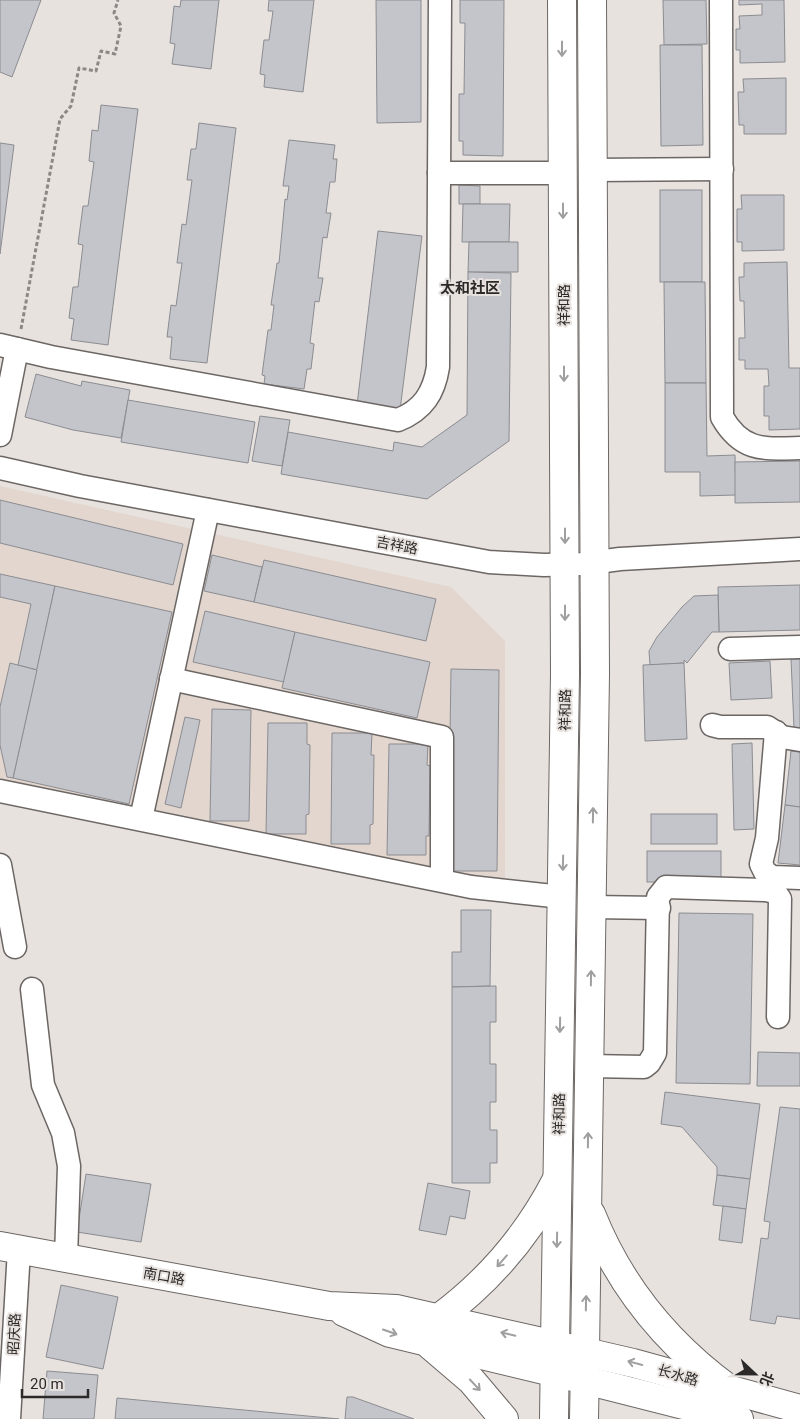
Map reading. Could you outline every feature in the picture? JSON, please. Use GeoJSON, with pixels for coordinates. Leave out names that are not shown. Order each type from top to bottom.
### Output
{"type":"FeatureCollection","features":[{"type":"Feature","properties":{"kind":"main road","name":"祥和路"},"geometry":{"type":"LineString","coordinates":[[554,1419],[565,564],[562,0]]}},
{"type":"Feature","properties":{"kind":"main road"},"geometry":{"type":"LineString","coordinates":[[584,1419],[595,562],[592,0]]}},
{"type":"Feature","properties":{"kind":"main road"},"geometry":{"type":"LineString","coordinates":[[439,1318],[480,1285],[516,1246],[532,1224],[558,1177]]}},
{"type":"Feature","properties":{"kind":"main road"},"geometry":{"type":"LineString","coordinates":[[587,1205],[614,1265],[651,1319],[701,1368],[729,1389]]}},
{"type":"Feature","properties":{"kind":"main road","name":"南口路"},"geometry":{"type":"LineString","coordinates":[[18,1249],[329,1306],[396,1309],[556,1345]]}},
{"type":"Feature","properties":{"kind":"main road","name":"南口路"},"geometry":{"type":"LineString","coordinates":[[329,1306],[390,1333],[555,1373]]}},
{"type":"Feature","properties":{"kind":"main road"},"geometry":{"type":"LineString","coordinates":[[425,1341],[471,1380],[504,1419]]}},
{"type":"Feature","properties":{"kind":"main road","name":"长水路"},"geometry":{"type":"LineString","coordinates":[[556,1345],[585,1351],[800,1409]]}},
{"type":"Feature","properties":{"kind":"main road","name":"长水路"},"geometry":{"type":"LineString","coordinates":[[555,1373],[584,1380],[680,1413],[739,1419]]}},
{"type":"Feature","properties":{"kind":"street"},"geometry":{"type":"LineString","coordinates":[[0,435],[9,347],[51,357],[398,420],[408,416],[425,402],[432,391],[438,367],[440,0]]}},
{"type":"Feature","properties":{"kind":"street"},"geometry":{"type":"LineString","coordinates":[[722,0],[722,417],[735,435],[753,446],[762,449],[800,448]]}},
{"type":"Feature","properties":{"kind":"street"},"geometry":{"type":"LineString","coordinates":[[592,170],[722,169]]}},
{"type":"Feature","properties":{"kind":"street"},"geometry":{"type":"LineString","coordinates":[[439,173],[563,173]]}},
{"type":"Feature","properties":{"kind":"street","name":"吉祥路"},"geometry":{"type":"LineString","coordinates":[[0,468],[80,486],[489,562],[565,564],[800,549]]}},
{"type":"Feature","properties":{"kind":"street"},"geometry":{"type":"LineString","coordinates":[[141,819],[208,510]]}},
{"type":"Feature","properties":{"kind":"street"},"geometry":{"type":"LineString","coordinates":[[730,650],[800,647]]}},
{"type":"Feature","properties":{"kind":"street"},"geometry":{"type":"LineString","coordinates":[[172,679],[442,737],[442,880]]}},
{"type":"Feature","properties":{"kind":"street"},"geometry":{"type":"LineString","coordinates":[[712,725],[720,727],[767,727],[782,737],[800,740]]}},
{"type":"Feature","properties":{"kind":"street"},"geometry":{"type":"LineString","coordinates":[[776,732],[766,838],[761,864],[765,872],[772,877],[800,878]]}},
{"type":"Feature","properties":{"kind":"street"},"geometry":{"type":"LineString","coordinates":[[0,791],[470,886],[562,897]]}},
{"type":"Feature","properties":{"kind":"street"},"geometry":{"type":"LineString","coordinates":[[0,865],[15,947]]}},
{"type":"Feature","properties":{"kind":"street"},"geometry":{"type":"LineString","coordinates":[[590,1066],[644,1067],[655,1053],[658,897],[666,887],[766,890],[775,892],[780,900],[778,1017]]}},
{"type":"Feature","properties":{"kind":"street"},"geometry":{"type":"LineString","coordinates":[[592,907],[658,908]]}},
{"type":"Feature","properties":{"kind":"street"},"geometry":{"type":"LineString","coordinates":[[32,989],[43,1085],[63,1133],[69,1166],[66,1258]]}},
{"type":"Feature","properties":{"kind":"street","name":"昭庆路"},"geometry":{"type":"LineString","coordinates":[[9,1419],[8,1292],[18,1249]]}},
{"type":"Feature","properties":{"kind":"street","name":"昭庆路"},"geometry":{"type":"LineString","coordinates":[[18,1249],[24,1419]]}},
{"type":"Feature","properties":{"kind":"path"},"geometry":{"type":"LineString","coordinates":[[9,347],[60,119],[70,106],[79,68],[96,71],[101,51],[115,54],[121,26],[114,13],[118,0]]}},
{"type":"Feature","properties":{"kind":"shaded area"},"geometry":{"type":"Polygon","coordinates":[[[0,486],[451,587],[505,641],[505,902],[447,894],[0,797],[0,486]]]}},
{"type":"Feature","properties":{"kind":"building"},"geometry":{"type":"Polygon","coordinates":[[[0,0],[41,0],[12,77],[0,72],[0,0]]]}},
{"type":"Feature","properties":{"kind":"building"},"geometry":{"type":"Polygon","coordinates":[[[181,0],[219,0],[211,69],[172,64],[175,44],[170,43],[174,6],[180,7],[181,0]]]}},
{"type":"Feature","properties":{"kind":"building"},"geometry":{"type":"Polygon","coordinates":[[[269,0],[314,0],[303,92],[264,87],[265,75],[260,74],[264,40],[269,40],[273,11],[268,11],[269,0]]]}},
{"type":"Feature","properties":{"kind":"building"},"geometry":{"type":"Polygon","coordinates":[[[376,0],[421,0],[421,122],[377,123],[376,0]]]}},
{"type":"Feature","properties":{"kind":"building"},"geometry":{"type":"Polygon","coordinates":[[[460,0],[504,0],[503,156],[463,155],[463,141],[459,141],[459,94],[464,94],[465,23],[460,23],[460,0]]]}},
{"type":"Feature","properties":{"kind":"building"},"geometry":{"type":"Polygon","coordinates":[[[663,0],[706,0],[707,44],[664,45],[663,0]]]}},
{"type":"Feature","properties":{"kind":"building"},"geometry":{"type":"Polygon","coordinates":[[[739,0],[784,0],[785,62],[740,63],[740,50],[736,50],[736,29],[740,29],[739,16],[762,15],[762,4],[739,5],[739,0]]]}},
{"type":"Feature","properties":{"kind":"building"},"geometry":{"type":"Polygon","coordinates":[[[660,45],[702,45],[703,145],[661,146],[660,45]]]}},
{"type":"Feature","properties":{"kind":"building"},"geometry":{"type":"Polygon","coordinates":[[[786,78],[786,134],[744,134],[744,125],[739,125],[738,92],[744,92],[743,79],[786,78]]]}},
{"type":"Feature","properties":{"kind":"building"},"geometry":{"type":"Polygon","coordinates":[[[101,105],[138,109],[108,345],[71,340],[74,319],[69,318],[73,287],[78,287],[83,245],[78,244],[83,206],[88,206],[94,162],[89,161],[92,130],[98,131],[101,105]]]}},
{"type":"Feature","properties":{"kind":"building"},"geometry":{"type":"Polygon","coordinates":[[[199,123],[236,128],[207,363],[170,359],[172,337],[167,337],[171,305],[176,306],[182,263],[177,263],[182,224],[186,225],[192,180],[187,180],[191,149],[196,149],[199,123]]]}},
{"type":"Feature","properties":{"kind":"building"},"geometry":{"type":"Polygon","coordinates":[[[289,140],[335,145],[333,159],[337,159],[335,182],[330,182],[326,213],[331,213],[327,238],[323,237],[318,278],[323,278],[319,302],[315,301],[310,343],[314,344],[311,369],[307,369],[304,389],[264,384],[265,376],[262,375],[268,330],[271,330],[274,305],[271,305],[277,263],[279,263],[285,199],[287,200],[289,186],[283,186],[289,140]]]}},
{"type":"Feature","properties":{"kind":"building"},"geometry":{"type":"Polygon","coordinates":[[[0,143],[14,145],[0,254],[0,143]]]}},
{"type":"Feature","properties":{"kind":"building"},"geometry":{"type":"Polygon","coordinates":[[[459,185],[480,186],[480,204],[459,204],[459,185]]]}},
{"type":"Feature","properties":{"kind":"building"},"geometry":{"type":"Polygon","coordinates":[[[660,190],[702,190],[702,282],[660,282],[660,190]]]}},
{"type":"Feature","properties":{"kind":"building"},"geometry":{"type":"Polygon","coordinates":[[[741,195],[784,195],[784,250],[742,251],[742,242],[737,242],[737,209],[742,209],[741,195]]]}},
{"type":"Feature","properties":{"kind":"building"},"geometry":{"type":"Polygon","coordinates":[[[463,204],[510,204],[509,242],[462,242],[463,204]]]}},
{"type":"Feature","properties":{"kind":"building"},"geometry":{"type":"Polygon","coordinates":[[[378,231],[422,236],[400,410],[357,405],[378,231]]]}},
{"type":"Feature","properties":{"kind":"building"},"geometry":{"type":"Polygon","coordinates":[[[469,242],[518,242],[518,272],[468,272],[469,242]]]}},
{"type":"Feature","properties":{"kind":"building"},"geometry":{"type":"Polygon","coordinates":[[[787,262],[789,368],[800,368],[800,429],[769,430],[769,416],[764,416],[764,386],[769,386],[768,369],[745,369],[745,360],[739,360],[739,338],[745,338],[744,301],[740,301],[739,277],[744,277],[744,263],[787,262]]]}},
{"type":"Feature","properties":{"kind":"building"},"geometry":{"type":"Polygon","coordinates":[[[468,272],[511,273],[509,441],[427,499],[281,474],[288,432],[393,451],[394,442],[422,447],[467,415],[468,272]]]}},
{"type":"Feature","properties":{"kind":"building"},"geometry":{"type":"Polygon","coordinates":[[[664,282],[705,282],[706,383],[665,383],[664,282]]]}},
{"type":"Feature","properties":{"kind":"building"},"geometry":{"type":"Polygon","coordinates":[[[36,374],[81,386],[82,381],[130,390],[121,438],[73,430],[25,417],[36,374]]]}},
{"type":"Feature","properties":{"kind":"building"},"geometry":{"type":"Polygon","coordinates":[[[665,383],[706,383],[707,456],[735,455],[736,495],[700,496],[700,472],[665,472],[665,383]]]}},
{"type":"Feature","properties":{"kind":"building"},"geometry":{"type":"Polygon","coordinates":[[[128,400],[255,422],[248,463],[121,442],[128,400]]]}},
{"type":"Feature","properties":{"kind":"building"},"geometry":{"type":"Polygon","coordinates":[[[260,416],[290,420],[282,466],[252,461],[260,416]]]}},
{"type":"Feature","properties":{"kind":"building"},"geometry":{"type":"Polygon","coordinates":[[[800,461],[800,502],[735,503],[735,462],[800,461]]]}},
{"type":"Feature","properties":{"kind":"building"},"geometry":{"type":"Polygon","coordinates":[[[0,500],[183,544],[173,585],[0,543],[0,500]]]}},
{"type":"Feature","properties":{"kind":"building"},"geometry":{"type":"Polygon","coordinates":[[[212,555],[262,567],[254,602],[204,591],[212,555]]]}},
{"type":"Feature","properties":{"kind":"building"},"geometry":{"type":"Polygon","coordinates":[[[264,560],[436,599],[426,641],[254,602],[264,560]]]}},
{"type":"Feature","properties":{"kind":"building"},"geometry":{"type":"Polygon","coordinates":[[[0,574],[55,586],[37,670],[18,665],[31,604],[0,597],[0,574]]]}},
{"type":"Feature","properties":{"kind":"building"},"geometry":{"type":"Polygon","coordinates":[[[800,585],[800,630],[719,632],[718,587],[800,585]]]}},
{"type":"Feature","properties":{"kind":"building"},"geometry":{"type":"Polygon","coordinates":[[[55,586],[172,612],[129,804],[13,778],[55,586]]]}},
{"type":"Feature","properties":{"kind":"building"},"geometry":{"type":"Polygon","coordinates":[[[718,595],[719,632],[712,632],[687,663],[684,660],[684,663],[650,665],[649,651],[657,637],[682,607],[694,596],[718,595]]]}},
{"type":"Feature","properties":{"kind":"building"},"geometry":{"type":"Polygon","coordinates":[[[205,611],[295,632],[284,682],[193,662],[205,611]]]}},
{"type":"Feature","properties":{"kind":"building"},"geometry":{"type":"Polygon","coordinates":[[[295,632],[430,662],[417,718],[282,688],[295,632]]]}},
{"type":"Feature","properties":{"kind":"building"},"geometry":{"type":"Polygon","coordinates":[[[791,659],[800,659],[800,728],[794,728],[791,659]]]}},
{"type":"Feature","properties":{"kind":"building"},"geometry":{"type":"Polygon","coordinates":[[[770,661],[772,698],[731,700],[729,663],[770,661]]]}},
{"type":"Feature","properties":{"kind":"building"},"geometry":{"type":"Polygon","coordinates":[[[10,663],[37,670],[13,778],[7,777],[0,745],[0,707],[10,663]]]}},
{"type":"Feature","properties":{"kind":"building"},"geometry":{"type":"Polygon","coordinates":[[[684,663],[687,739],[645,741],[643,665],[684,663]]]}},
{"type":"Feature","properties":{"kind":"building"},"geometry":{"type":"Polygon","coordinates":[[[451,669],[499,670],[497,871],[448,871],[451,669]]]}},
{"type":"Feature","properties":{"kind":"building"},"geometry":{"type":"Polygon","coordinates":[[[212,709],[251,710],[249,821],[210,821],[212,709]]]}},
{"type":"Feature","properties":{"kind":"building"},"geometry":{"type":"Polygon","coordinates":[[[185,717],[200,720],[181,808],[165,804],[185,717]]]}},
{"type":"Feature","properties":{"kind":"building"},"geometry":{"type":"Polygon","coordinates":[[[268,723],[307,723],[307,744],[310,745],[309,814],[306,815],[306,834],[266,834],[268,723]]]}},
{"type":"Feature","properties":{"kind":"building"},"geometry":{"type":"Polygon","coordinates":[[[332,733],[372,733],[371,755],[374,755],[373,824],[370,825],[370,844],[331,844],[332,733]]]}},
{"type":"Feature","properties":{"kind":"building"},"geometry":{"type":"Polygon","coordinates":[[[752,743],[754,829],[734,830],[732,744],[752,743]]]}},
{"type":"Feature","properties":{"kind":"building"},"geometry":{"type":"Polygon","coordinates":[[[389,744],[428,744],[427,765],[430,766],[429,836],[426,836],[426,855],[387,855],[389,744]]]}},
{"type":"Feature","properties":{"kind":"building"},"geometry":{"type":"Polygon","coordinates":[[[791,751],[800,752],[800,807],[785,805],[791,751]]]}},
{"type":"Feature","properties":{"kind":"building"},"geometry":{"type":"Polygon","coordinates":[[[785,805],[800,807],[800,865],[778,863],[785,805]]]}},
{"type":"Feature","properties":{"kind":"building"},"geometry":{"type":"Polygon","coordinates":[[[651,814],[717,814],[717,844],[651,844],[651,814]]]}},
{"type":"Feature","properties":{"kind":"building"},"geometry":{"type":"Polygon","coordinates":[[[647,851],[721,851],[721,882],[647,882],[647,851]]]}},
{"type":"Feature","properties":{"kind":"building"},"geometry":{"type":"Polygon","coordinates":[[[461,910],[491,910],[490,986],[452,987],[452,952],[461,952],[461,910]]]}},
{"type":"Feature","properties":{"kind":"building"},"geometry":{"type":"Polygon","coordinates":[[[679,913],[753,914],[750,1084],[676,1083],[679,913]]]}},
{"type":"Feature","properties":{"kind":"building"},"geometry":{"type":"Polygon","coordinates":[[[496,986],[496,1022],[490,1022],[490,1064],[496,1064],[496,1102],[490,1102],[490,1130],[497,1130],[497,1163],[490,1163],[490,1183],[452,1183],[452,987],[496,986]]]}},
{"type":"Feature","properties":{"kind":"building"},"geometry":{"type":"Polygon","coordinates":[[[758,1052],[800,1053],[800,1086],[757,1086],[758,1052]]]}},
{"type":"Feature","properties":{"kind":"building"},"geometry":{"type":"Polygon","coordinates":[[[665,1092],[760,1104],[750,1179],[717,1175],[717,1167],[682,1127],[661,1124],[665,1092]]]}},
{"type":"Feature","properties":{"kind":"building"},"geometry":{"type":"Polygon","coordinates":[[[780,1107],[800,1109],[800,1319],[777,1316],[775,1324],[750,1320],[761,1238],[768,1239],[770,1222],[764,1221],[780,1107]]]}},
{"type":"Feature","properties":{"kind":"building"},"geometry":{"type":"Polygon","coordinates":[[[86,1174],[151,1184],[141,1242],[77,1232],[86,1174]]]}},
{"type":"Feature","properties":{"kind":"building"},"geometry":{"type":"Polygon","coordinates":[[[717,1175],[750,1179],[746,1209],[713,1205],[717,1175]]]}},
{"type":"Feature","properties":{"kind":"building"},"geometry":{"type":"Polygon","coordinates":[[[428,1183],[470,1191],[465,1219],[450,1216],[446,1235],[419,1230],[428,1183]]]}},
{"type":"Feature","properties":{"kind":"building"},"geometry":{"type":"Polygon","coordinates":[[[723,1206],[746,1209],[742,1243],[719,1240],[723,1206]]]}},
{"type":"Feature","properties":{"kind":"building"},"geometry":{"type":"Polygon","coordinates":[[[61,1285],[118,1297],[103,1369],[46,1357],[61,1285]]]}},
{"type":"Feature","properties":{"kind":"building"},"geometry":{"type":"Polygon","coordinates":[[[47,1371],[98,1375],[94,1419],[43,1419],[47,1371]]]}},
{"type":"Feature","properties":{"kind":"building"},"geometry":{"type":"Polygon","coordinates":[[[347,1397],[353,1397],[414,1419],[345,1419],[347,1397]]]}},
{"type":"Feature","properties":{"kind":"building"},"geometry":{"type":"Polygon","coordinates":[[[117,1398],[339,1419],[115,1419],[117,1398]]]}},
{"type":"Feature","properties":{"kind":"district","name":"太和社区"},"geometry":{"type":"Point","coordinates":[470,288]}}]}
